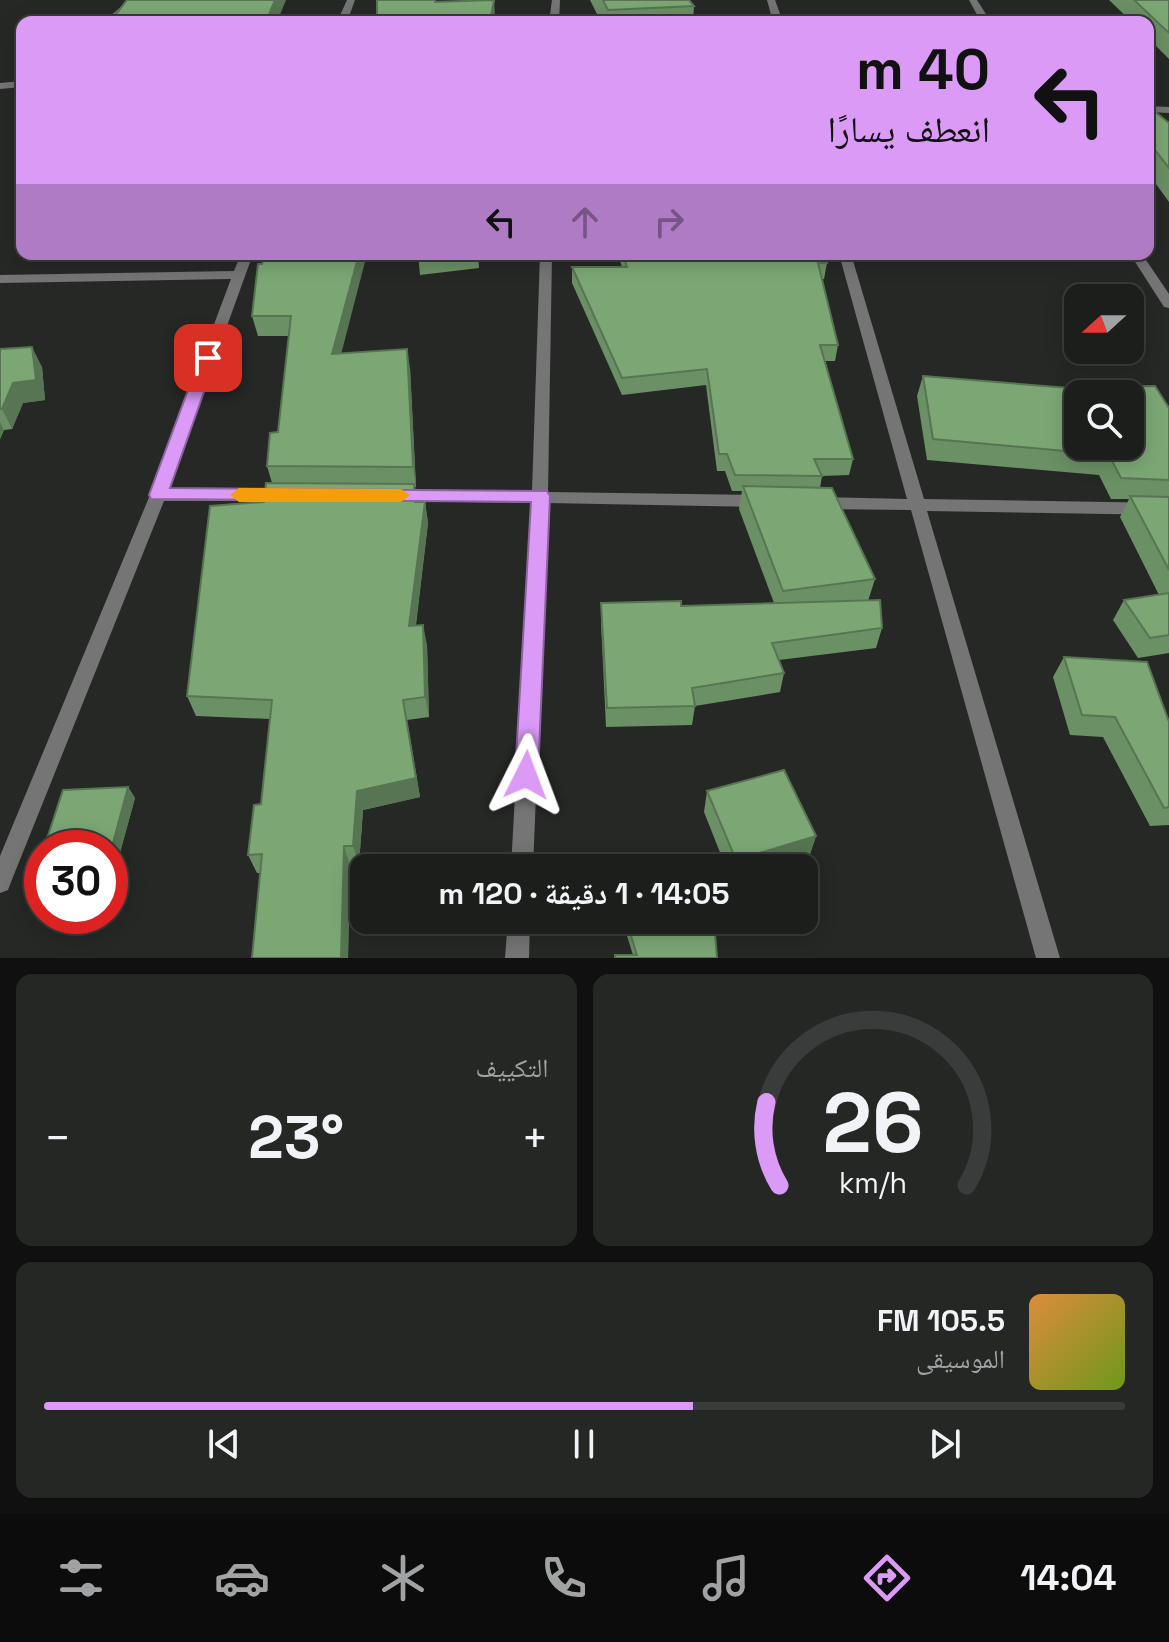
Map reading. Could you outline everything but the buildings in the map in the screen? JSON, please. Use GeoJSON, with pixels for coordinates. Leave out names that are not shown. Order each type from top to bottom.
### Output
{"type":"FeatureCollection","features":[{"type":"Feature","properties":{"kind":"street"},"geometry":{"type":"LineString","coordinates":[[115,16],[134,0]]}},
{"type":"Feature","properties":{"kind":"street"},"geometry":{"type":"LineString","coordinates":[[0,882],[158,495],[244,260]]}},
{"type":"Feature","properties":{"kind":"street"},"geometry":{"type":"LineString","coordinates":[[523,854],[540,496],[546,260]]}},
{"type":"Feature","properties":{"kind":"street"},"geometry":{"type":"LineString","coordinates":[[847,260],[1048,958]]}},
{"type":"Feature","properties":{"kind":"street"},"geometry":{"type":"LineString","coordinates":[[1140,260],[1169,304]]}},
{"type":"Feature","properties":{"kind":"street"},"geometry":{"type":"LineString","coordinates":[[0,279],[238,275]]}},
{"type":"Feature","properties":{"kind":"street"},"geometry":{"type":"LineString","coordinates":[[158,495],[301,495]]}},
{"type":"Feature","properties":{"kind":"street"},"geometry":{"type":"LineString","coordinates":[[381,495],[777,502]]}},
{"type":"Feature","properties":{"kind":"street"},"geometry":{"type":"LineString","coordinates":[[809,503],[1169,509]]}},
{"type":"Feature","properties":{"kind":"street"},"geometry":{"type":"LineString","coordinates":[[517,958],[518,934]]}},
{"type":"Feature","properties":{"kind":"slow traffic"},"geometry":{"type":"LineString","coordinates":[[239,495],[401,495]]}},
{"type":"Feature","properties":{"kind":"route"},"geometry":{"type":"LineString","coordinates":[[208,358],[158,495],[540,496],[526,775]]}}]}
